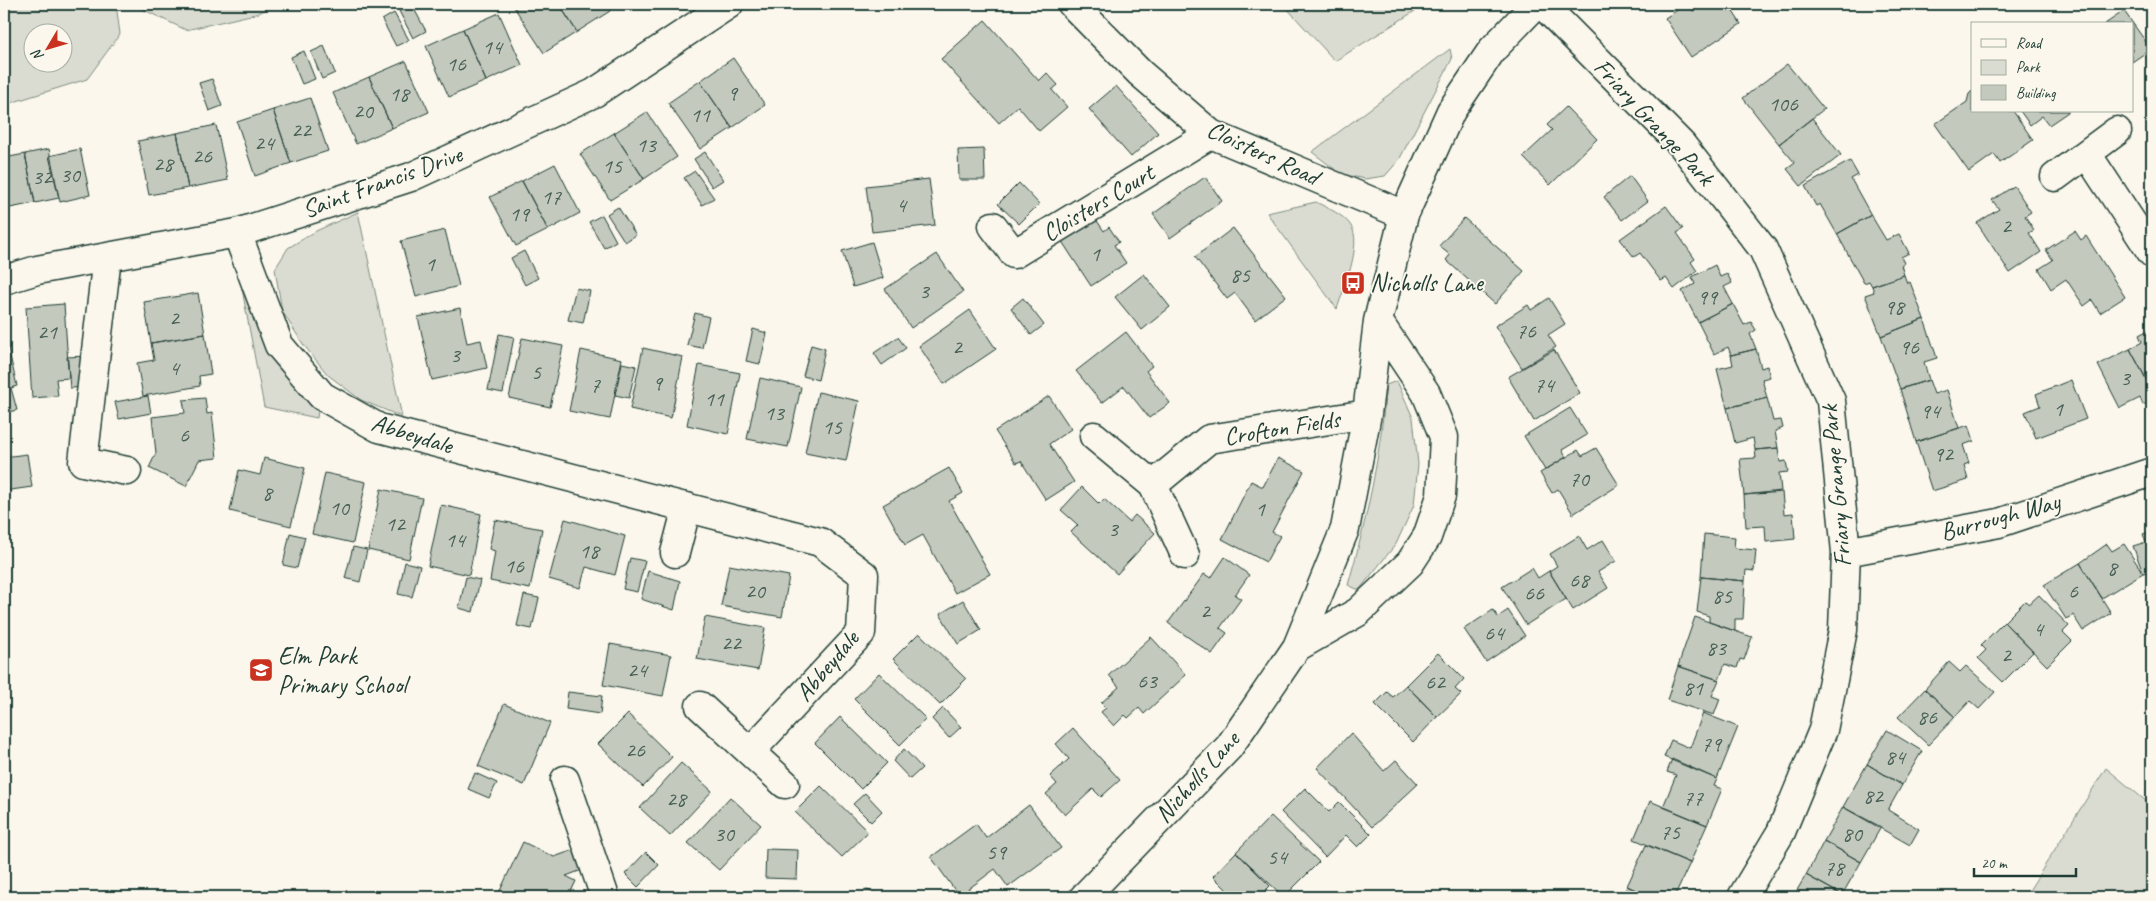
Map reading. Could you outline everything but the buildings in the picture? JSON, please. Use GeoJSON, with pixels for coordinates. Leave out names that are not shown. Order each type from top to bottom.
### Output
{"type":"FeatureCollection","features":[{"type":"Feature","properties":{"kind":"street","name":"Saint Francis Drive"},"geometry":{"type":"LineString","coordinates":[[4,280],[37,270],[237,233],[411,177],[594,93],[729,4]]}},
{"type":"Feature","properties":{"kind":"street","name":"Cloisters Road"},"geometry":{"type":"LineString","coordinates":[[1072,4],[1140,72],[1210,134],[1404,215]]}},
{"type":"Feature","properties":{"kind":"street","name":"Nicholls Lane"},"geometry":{"type":"LineString","coordinates":[[1084,897],[1229,746],[1297,647],[1345,530],[1367,414],[1378,321],[1404,215],[1451,111],[1492,50],[1536,4]]}},
{"type":"Feature","properties":{"kind":"street","name":"Friary Grange Park"},"geometry":{"type":"LineString","coordinates":[[1542,4],[1682,145],[1763,249],[1830,401],[1846,552],[1844,630],[1823,730],[1781,832],[1742,897]]}},
{"type":"Feature","properties":{"kind":"street"},"geometry":{"type":"LineString","coordinates":[[2055,177],[2117,131]]}},
{"type":"Feature","properties":{"kind":"street","name":"Cloisters Court"},"geometry":{"type":"LineString","coordinates":[[993,226],[1014,254],[1210,134]]}},
{"type":"Feature","properties":{"kind":"street"},"geometry":{"type":"LineString","coordinates":[[2086,154],[2152,253]]}},
{"type":"Feature","properties":{"kind":"street","name":"Abbeydale"},"geometry":{"type":"LineString","coordinates":[[237,233],[279,345],[322,396],[379,428],[820,542],[864,575],[861,633],[750,752]]}},
{"type":"Feature","properties":{"kind":"street"},"geometry":{"type":"LineString","coordinates":[[107,257],[83,462],[127,471]]}},
{"type":"Feature","properties":{"kind":"street","name":"Nicholls Lane"},"geometry":{"type":"LineString","coordinates":[[1297,647],[1358,612],[1410,563],[1427,537],[1441,496],[1444,437],[1426,393],[1378,321]]}},
{"type":"Feature","properties":{"kind":"street","name":"Crofton Fields"},"geometry":{"type":"LineString","coordinates":[[1153,485],[1209,439],[1367,414]]}},
{"type":"Feature","properties":{"kind":"street"},"geometry":{"type":"LineString","coordinates":[[1094,436],[1153,485],[1185,555]]}},
{"type":"Feature","properties":{"kind":"street","name":"Burrough Way"},"geometry":{"type":"LineString","coordinates":[[1846,552],[1999,522],[2152,472]]}},
{"type":"Feature","properties":{"kind":"street"},"geometry":{"type":"LineString","coordinates":[[675,553],[687,508]]}},
{"type":"Feature","properties":{"kind":"street"},"geometry":{"type":"LineString","coordinates":[[700,706],[785,784]]}},
{"type":"Feature","properties":{"kind":"street"},"geometry":{"type":"LineString","coordinates":[[565,780],[605,897]]}},
{"type":"Feature","properties":{"kind":"green space"},"geometry":{"type":"Polygon","coordinates":[[[4,4],[116,4],[120,34],[87,79],[4,105],[4,4]]]}},
{"type":"Feature","properties":{"kind":"green space"},"geometry":{"type":"Polygon","coordinates":[[[141,4],[276,4],[259,13],[186,30],[142,9],[141,4]]]}},
{"type":"Feature","properties":{"kind":"green space"},"geometry":{"type":"Polygon","coordinates":[[[1283,4],[1426,4],[1335,61],[1283,4]]]}},
{"type":"Feature","properties":{"kind":"green space"},"geometry":{"type":"Polygon","coordinates":[[[1450,49],[1452,59],[1399,160],[1385,176],[1365,179],[1341,174],[1312,152],[1450,49]]]}},
{"type":"Feature","properties":{"kind":"green space"},"geometry":{"type":"Polygon","coordinates":[[[1316,202],[1344,218],[1351,226],[1354,234],[1355,244],[1351,267],[1337,309],[1267,213],[1316,202]]]}},
{"type":"Feature","properties":{"kind":"green space"},"geometry":{"type":"Polygon","coordinates":[[[358,212],[402,417],[361,400],[328,375],[303,344],[282,311],[275,269],[288,248],[316,231],[358,212]]]}},
{"type":"Feature","properties":{"kind":"green space"},"geometry":{"type":"Polygon","coordinates":[[[242,289],[319,403],[317,418],[264,407],[242,289]]]}},
{"type":"Feature","properties":{"kind":"green space"},"geometry":{"type":"Polygon","coordinates":[[[1397,381],[1413,418],[1418,464],[1414,505],[1396,544],[1359,590],[1348,585],[1372,486],[1381,436],[1386,385],[1397,381]]]}},
{"type":"Feature","properties":{"kind":"green space"},"geometry":{"type":"Polygon","coordinates":[[[2106,768],[2152,806],[2152,897],[2025,897],[2106,768]]]}},
{"type":"Feature","properties":{"kind":"place","name":"Nicholls Lane"},"geometry":{"type":"Point","coordinates":[1353,283]}},
{"type":"Feature","properties":{"kind":"place","name":"Elm Park Primary School"},"geometry":{"type":"Point","coordinates":[261,670]}}]}
